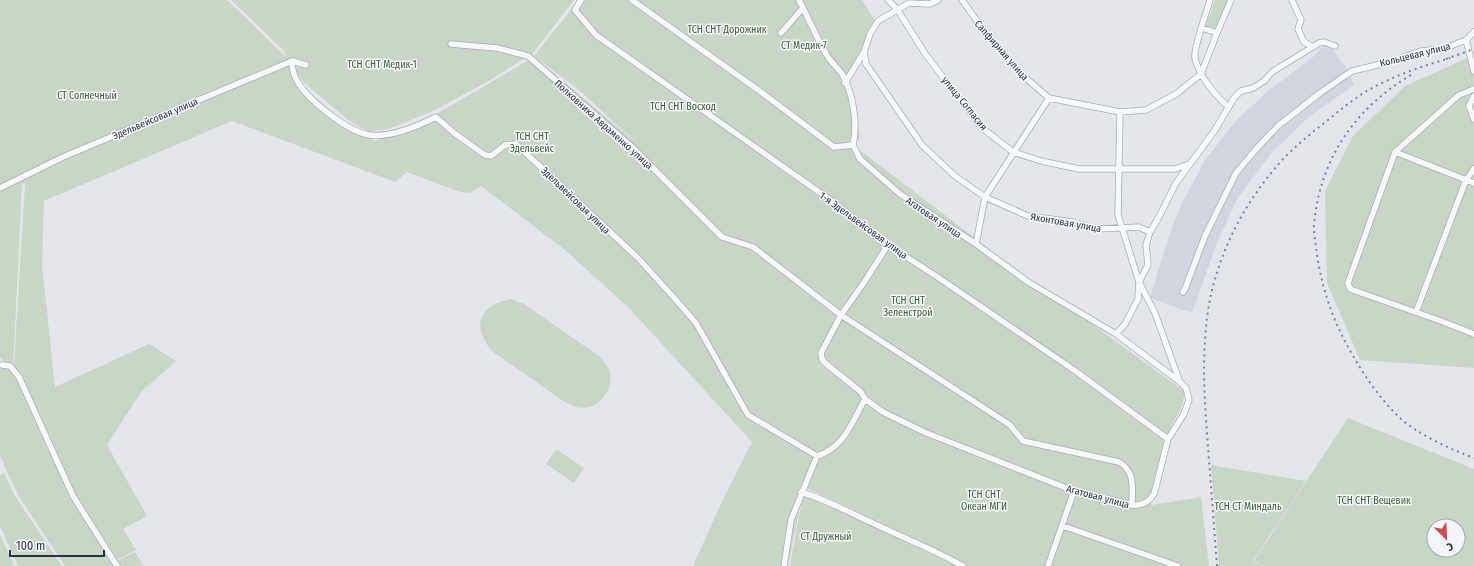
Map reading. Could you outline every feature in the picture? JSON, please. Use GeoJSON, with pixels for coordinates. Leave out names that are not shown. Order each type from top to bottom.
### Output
{"type":"FeatureCollection","features":[{"type":"Feature","properties":{"kind":"street","name":"1-я Эдельвейсовая улица"},"geometry":{"type":"LineString","coordinates":[[581,0],[575,10],[596,34],[829,199],[888,245],[1074,370],[1168,439]]}},
{"type":"Feature","properties":{"kind":"street"},"geometry":{"type":"LineString","coordinates":[[632,0],[761,92],[834,147],[853,145],[855,137],[853,105],[842,74],[829,58],[799,0]]}},
{"type":"Feature","properties":{"kind":"street","name":"улица Согласия"},"geometry":{"type":"LineString","coordinates":[[888,0],[897,9],[926,55],[981,127],[1013,152],[1041,161],[1079,169],[1175,169],[1190,164]]}},
{"type":"Feature","properties":{"kind":"street"},"geometry":{"type":"LineString","coordinates":[[845,83],[864,52],[870,34],[878,21],[909,3],[930,4],[938,0]]}},
{"type":"Feature","properties":{"kind":"street","name":"Сапфирная улица"},"geometry":{"type":"LineString","coordinates":[[962,0],[985,32],[1021,74],[1049,98],[1120,112],[1146,110],[1176,94],[1201,74]]}},
{"type":"Feature","properties":{"kind":"street"},"geometry":{"type":"LineString","coordinates":[[1210,0],[1195,57],[1201,74],[1214,93],[1228,107]]}},
{"type":"Feature","properties":{"kind":"street"},"geometry":{"type":"LineString","coordinates":[[1201,74],[1216,33],[1231,0]]}},
{"type":"Feature","properties":{"kind":"street"},"geometry":{"type":"LineString","coordinates":[[1292,0],[1301,20],[1298,29],[1304,42],[1313,47]]}},
{"type":"Feature","properties":{"kind":"street"},"geometry":{"type":"LineString","coordinates":[[781,33],[803,8]]}},
{"type":"Feature","properties":{"kind":"street"},"geometry":{"type":"LineString","coordinates":[[1202,28],[1216,33]]}},
{"type":"Feature","properties":{"kind":"street","name":"Кольцевая улица"},"geometry":{"type":"LineString","coordinates":[[1183,292],[1205,236],[1236,173],[1278,126],[1320,93],[1352,71],[1390,62],[1421,51],[1443,49],[1466,40],[1474,32]]}},
{"type":"Feature","properties":{"kind":"street"},"geometry":{"type":"LineString","coordinates":[[1466,40],[1474,71]]}},
{"type":"Feature","properties":{"kind":"street"},"geometry":{"type":"LineString","coordinates":[[1116,334],[1124,324],[1138,299],[1139,282],[1148,265],[1146,245],[1150,232],[1176,183],[1215,130],[1228,107],[1241,91],[1253,88],[1264,81],[1272,72],[1313,47],[1324,42],[1335,46]]}},
{"type":"Feature","properties":{"kind":"street","name":"Полковника Авраменко улица"},"geometry":{"type":"LineString","coordinates":[[451,44],[497,48],[528,56],[632,147],[722,237],[753,247],[841,315],[1010,425],[1023,441],[1119,462],[1125,466],[1132,477],[1132,506]]}},
{"type":"Feature","properties":{"kind":"street","name":"Яхонтовая улица"},"geometry":{"type":"LineString","coordinates":[[864,52],[866,64],[922,145],[955,176],[985,197],[1028,216],[1073,222],[1097,229],[1139,227],[1150,232]]}},
{"type":"Feature","properties":{"kind":"street"},"geometry":{"type":"LineString","coordinates":[[292,61],[306,65]]}},
{"type":"Feature","properties":{"kind":"street","name":"Эдельвейсовая улица"},"geometry":{"type":"LineString","coordinates":[[0,188],[63,157],[292,61],[292,71],[299,85],[332,115],[351,129],[370,135],[386,134],[411,129],[436,117],[454,133],[485,155],[491,156],[509,144],[519,146],[638,258],[696,323],[748,415],[817,456]]}},
{"type":"Feature","properties":{"kind":"street"},"geometry":{"type":"LineString","coordinates":[[1474,89],[1459,95],[1395,152],[1348,283],[1350,289],[1474,334]]}},
{"type":"Feature","properties":{"kind":"street"},"geometry":{"type":"LineString","coordinates":[[1474,96],[1469,106],[1474,119]]}},
{"type":"Feature","properties":{"kind":"street"},"geometry":{"type":"LineString","coordinates":[[976,244],[985,197],[1049,98]]}},
{"type":"Feature","properties":{"kind":"street"},"geometry":{"type":"LineString","coordinates":[[1120,112],[1118,215],[1139,282],[1155,313],[1179,381]]}},
{"type":"Feature","properties":{"kind":"street","name":"Агатовая улица"},"geometry":{"type":"LineString","coordinates":[[853,145],[860,159],[900,194],[976,244],[1028,282],[1116,334],[1179,381],[1186,388],[1189,400],[1184,414],[1168,439],[1154,494],[1150,501],[1138,506],[1132,506],[1074,491],[924,432],[883,412],[865,399],[861,392],[822,360],[821,353],[841,315],[888,245]]}},
{"type":"Feature","properties":{"kind":"street"},"geometry":{"type":"LineString","coordinates":[[1395,152],[1474,183]]}},
{"type":"Feature","properties":{"kind":"street"},"geometry":{"type":"LineString","coordinates":[[1416,312],[1466,180],[1474,168]]}},
{"type":"Feature","properties":{"kind":"street"},"geometry":{"type":"LineString","coordinates":[[2,365],[10,366],[19,377],[73,496],[117,566]]}},
{"type":"Feature","properties":{"kind":"street"},"geometry":{"type":"LineString","coordinates":[[784,566],[791,520],[801,492],[817,456],[828,453],[838,445],[865,399]]}},
{"type":"Feature","properties":{"kind":"street"},"geometry":{"type":"LineString","coordinates":[[1048,566],[1074,491]]}},
{"type":"Feature","properties":{"kind":"street"},"geometry":{"type":"LineString","coordinates":[[801,492],[827,500],[877,525],[938,552],[963,566]]}},
{"type":"Feature","properties":{"kind":"street"},"geometry":{"type":"LineString","coordinates":[[1063,526],[1178,566]]}},
{"type":"Feature","properties":{"kind":"shaded area"},"geometry":{"type":"Polygon","coordinates":[[[1324,44],[1331,47],[1347,69],[1354,85],[1310,116],[1273,151],[1239,196],[1218,240],[1192,313],[1150,298],[1169,236],[1182,203],[1205,160],[1236,121],[1268,91],[1313,57],[1324,44]]]}},
{"type":"Feature","properties":{"kind":"green space"},"geometry":{"type":"Polygon","coordinates":[[[0,0],[227,0],[286,57],[283,50],[231,0],[574,0],[533,53],[487,82],[435,110],[389,129],[369,132],[351,122],[303,82],[294,68],[300,83],[334,114],[375,141],[440,112],[534,57],[638,144],[580,91],[534,56],[579,0],[632,0],[779,102],[637,0],[862,0],[876,22],[850,82],[860,137],[853,145],[992,251],[1184,391],[1181,409],[1169,430],[1164,444],[1151,505],[1201,497],[1209,566],[967,566],[929,545],[804,487],[788,566],[693,566],[724,497],[752,442],[628,307],[565,250],[481,186],[470,193],[460,192],[407,172],[395,182],[232,121],[44,201],[42,265],[55,387],[149,344],[176,361],[141,392],[107,445],[147,516],[123,529],[136,550],[116,560],[74,493],[73,495],[116,561],[135,552],[144,566],[65,566],[18,495],[0,456],[0,367],[4,362],[0,357],[0,0]],[[25,183],[22,184],[14,367],[25,183]]]}},
{"type":"Feature","properties":{"kind":"green space"},"geometry":{"type":"Polygon","coordinates":[[[1215,0],[1228,0],[1216,28],[1206,26],[1215,0]]]}},
{"type":"Feature","properties":{"kind":"green space"},"geometry":{"type":"Polygon","coordinates":[[[1474,55],[1474,368],[1360,360],[1327,283],[1325,191],[1353,136],[1405,86],[1474,55]]]}},
{"type":"Feature","properties":{"kind":"green space"},"geometry":{"type":"Polygon","coordinates":[[[511,299],[524,304],[599,356],[606,364],[609,369],[610,383],[605,396],[600,401],[595,405],[581,408],[566,403],[492,351],[485,342],[482,333],[480,325],[482,318],[485,311],[492,306],[511,299]]]}},
{"type":"Feature","properties":{"kind":"green space","name":"ТСН СНТ Вещевик"},"geometry":{"type":"Polygon","coordinates":[[[1348,418],[1474,469],[1474,566],[1264,566],[1254,561],[1348,418]]]}},
{"type":"Feature","properties":{"kind":"green space"},"geometry":{"type":"Polygon","coordinates":[[[556,449],[584,468],[574,483],[546,464],[556,449]]]}},
{"type":"Feature","properties":{"kind":"green space","name":"ТСН СТ Миндаль"},"geometry":{"type":"Polygon","coordinates":[[[1211,465],[1306,481],[1253,561],[1262,566],[1219,566],[1211,465]]]}},
{"type":"Feature","properties":{"kind":"green space"},"geometry":{"type":"Polygon","coordinates":[[[4,473],[15,496],[62,566],[18,566],[0,526],[0,475],[4,473]]]}},
{"type":"Feature","properties":{"kind":"green space","name":"СТ Дружный"},"geometry":{"type":"Polygon","coordinates":[[[803,495],[882,527],[957,566],[790,566],[803,495]]]}},
{"type":"Feature","properties":{"kind":"green space"},"geometry":{"type":"Polygon","coordinates":[[[0,534],[14,566],[0,566],[0,534]]]}},
{"type":"Feature","properties":{"kind":"railway"},"geometry":{"type":"LineString","coordinates":[[1446,59],[1474,49]]}},
{"type":"Feature","properties":{"kind":"railway"},"geometry":{"type":"LineString","coordinates":[[1217,566],[1205,402],[1205,343],[1209,304],[1222,257],[1232,235],[1256,192],[1287,155],[1312,132],[1354,100],[1375,87],[1407,72],[1450,58]]}},
{"type":"Feature","properties":{"kind":"railway"},"geometry":{"type":"LineString","coordinates":[[1411,75],[1391,88],[1373,103],[1343,138],[1332,158],[1323,179],[1317,202],[1314,226],[1318,260],[1323,285],[1341,333],[1352,355],[1377,393],[1407,424],[1425,436],[1474,458]]}},
{"type":"Feature","properties":{"kind":"park label","name":"ТСН СНТ Дорожник"},"geometry":{"type":"Point","coordinates":[727,29]}},
{"type":"Feature","properties":{"kind":"park label","name":"СТ Медик-7"},"geometry":{"type":"Point","coordinates":[804,45]}},
{"type":"Feature","properties":{"kind":"park label","name":"ТСН СНТ Медик-1"},"geometry":{"type":"Point","coordinates":[382,64]}},
{"type":"Feature","properties":{"kind":"park label","name":"СТ Солнечный"},"geometry":{"type":"Point","coordinates":[87,95]}},
{"type":"Feature","properties":{"kind":"park label","name":"ТСН СНТ Восход"},"geometry":{"type":"Point","coordinates":[683,106]}},
{"type":"Feature","properties":{"kind":"park label","name":"ТСН СНТ Эдельвейс"},"geometry":{"type":"Point","coordinates":[532,142]}},
{"type":"Feature","properties":{"kind":"park label","name":"ТСН СНТ Зеленстрой"},"geometry":{"type":"Point","coordinates":[908,306]}},
{"type":"Feature","properties":{"kind":"park label","name":"ТСН СНТ Океан МГИ"},"geometry":{"type":"Point","coordinates":[984,500]}}]}
